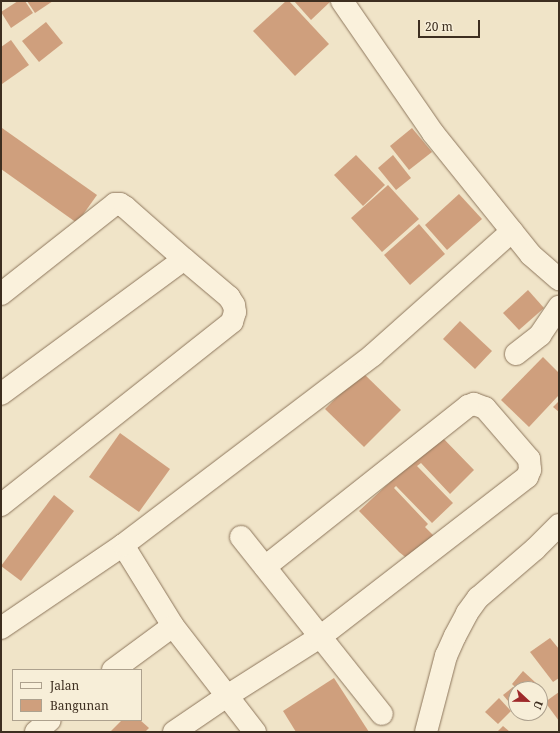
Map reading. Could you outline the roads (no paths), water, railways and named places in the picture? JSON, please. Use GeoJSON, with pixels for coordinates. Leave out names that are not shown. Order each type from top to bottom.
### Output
{"type":"FeatureCollection","features":[{"type":"Feature","properties":{"kind":"street"},"geometry":{"type":"LineString","coordinates":[[342,1],[433,132],[531,255],[559,278]]}},
{"type":"Feature","properties":{"kind":"street"},"geometry":{"type":"LineString","coordinates":[[1,294],[115,204],[120,204],[126,207],[229,297],[234,305],[235,312],[232,322],[1,505]]}},
{"type":"Feature","properties":{"kind":"street"},"geometry":{"type":"LineString","coordinates":[[1,628],[124,545],[373,355],[512,231]]}},
{"type":"Feature","properties":{"kind":"street"},"geometry":{"type":"LineString","coordinates":[[1,394],[184,259]]}},
{"type":"Feature","properties":{"kind":"street"},"geometry":{"type":"LineString","coordinates":[[516,354],[540,335],[559,307]]}},
{"type":"Feature","properties":{"kind":"street"},"geometry":{"type":"LineString","coordinates":[[174,732],[227,696],[320,638],[527,477],[530,470],[529,459],[485,408],[474,404],[468,406],[265,567]]}},
{"type":"Feature","properties":{"kind":"street"},"geometry":{"type":"LineString","coordinates":[[426,732],[446,656],[468,613],[478,598],[535,549],[559,525]]}},
{"type":"Feature","properties":{"kind":"street"},"geometry":{"type":"LineString","coordinates":[[241,537],[382,714]]}},
{"type":"Feature","properties":{"kind":"street"},"geometry":{"type":"LineString","coordinates":[[124,545],[173,626],[255,732]]}},
{"type":"Feature","properties":{"kind":"street"},"geometry":{"type":"LineString","coordinates":[[114,669],[173,626]]}},
{"type":"Feature","properties":{"kind":"street"},"geometry":{"type":"LineString","coordinates":[[36,732],[49,721]]}}]}
